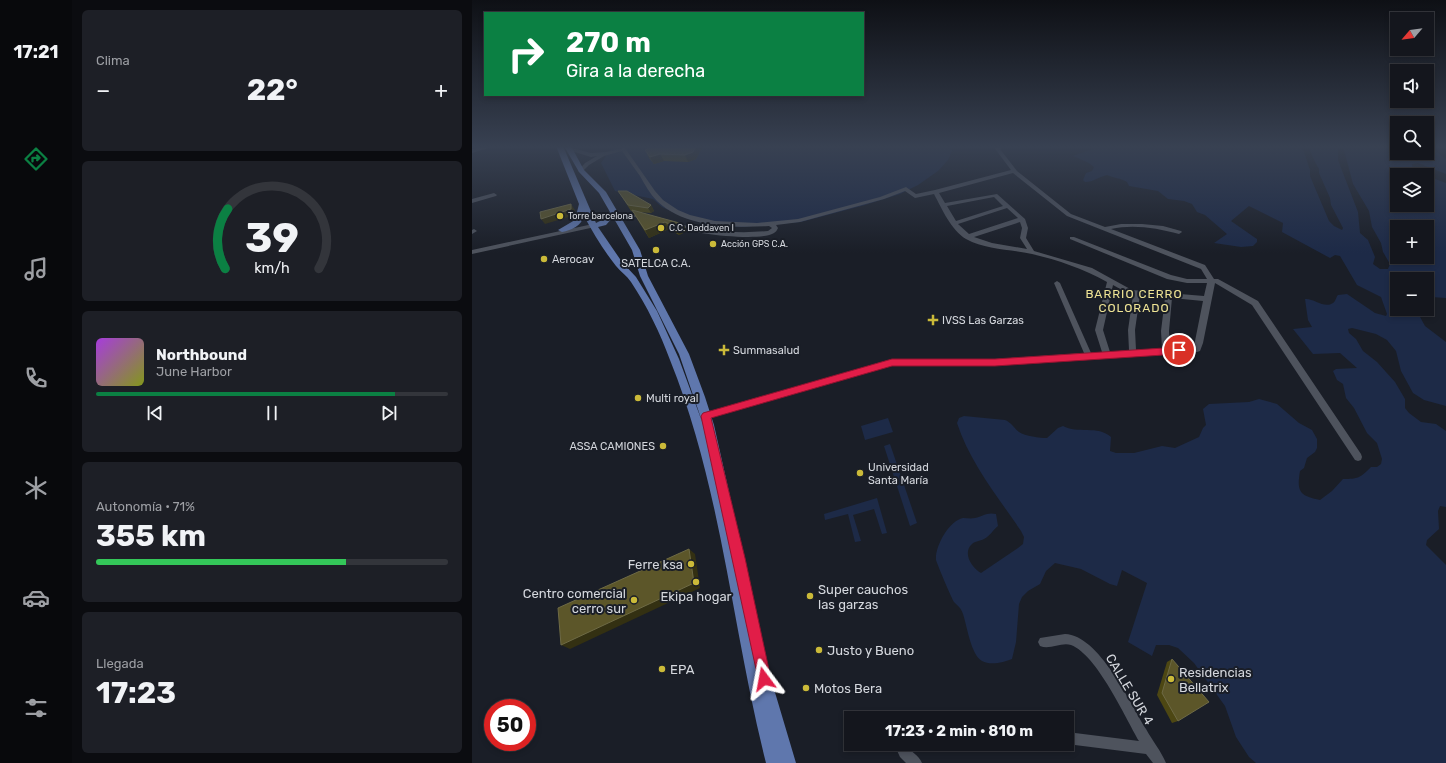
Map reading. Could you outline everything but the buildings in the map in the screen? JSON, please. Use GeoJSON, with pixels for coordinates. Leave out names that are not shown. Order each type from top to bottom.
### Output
{"type":"FeatureCollection","features":[{"type":"Feature","properties":{"kind":"main road"},"geometry":{"type":"LineString","coordinates":[[562,230],[578,222],[581,217],[582,205],[575,182]]}},
{"type":"Feature","properties":{"kind":"main road"},"geometry":{"type":"LineString","coordinates":[[592,182],[602,192],[636,250],[647,284],[684,354],[706,416],[739,558],[764,679],[788,763]]}},
{"type":"Feature","properties":{"kind":"main road"},"geometry":{"type":"LineString","coordinates":[[582,205],[598,224],[619,264],[634,279],[654,315],[664,334],[692,406],[715,490],[760,710],[774,763]]}},
{"type":"Feature","properties":{"kind":"main road"},"geometry":{"type":"LineString","coordinates":[[598,224],[615,214]]}},
{"type":"Feature","properties":{"kind":"street"},"geometry":{"type":"LineString","coordinates":[[646,182],[660,200],[689,216],[715,223],[741,225],[798,221],[882,198],[906,189],[914,196],[975,182]]}},
{"type":"Feature","properties":{"kind":"street"},"geometry":{"type":"LineString","coordinates":[[706,416],[892,362],[995,362],[1193,350],[1199,346],[1211,280],[1203,267],[1078,219],[1062,210],[1027,182]]}},
{"type":"Feature","properties":{"kind":"street"},"geometry":{"type":"LineString","coordinates":[[936,192],[954,223],[968,237],[1006,248],[1032,252],[1090,270],[1123,289],[1137,292],[1208,299]]}},
{"type":"Feature","properties":{"kind":"street"},"geometry":{"type":"LineString","coordinates":[[472,201],[494,195]]}},
{"type":"Feature","properties":{"kind":"street"},"geometry":{"type":"LineString","coordinates":[[943,205],[995,195],[1022,220],[1025,228],[1023,238],[1032,252]]}},
{"type":"Feature","properties":{"kind":"street"},"geometry":{"type":"LineString","coordinates":[[954,223],[1008,206]]}},
{"type":"Feature","properties":{"kind":"street"},"geometry":{"type":"LineString","coordinates":[[615,214],[637,214],[649,216]]}},
{"type":"Feature","properties":{"kind":"street"},"geometry":{"type":"LineString","coordinates":[[968,237],[1022,220]]}},
{"type":"Feature","properties":{"kind":"street"},"geometry":{"type":"LineString","coordinates":[[666,222],[708,234],[739,236],[772,232],[775,228],[771,224]]}},
{"type":"Feature","properties":{"kind":"street"},"geometry":{"type":"LineString","coordinates":[[472,252],[598,224]]}},
{"type":"Feature","properties":{"kind":"street"},"geometry":{"type":"LineString","coordinates":[[1105,229],[1113,226],[1124,226],[1164,228],[1179,232]]}},
{"type":"Feature","properties":{"kind":"street"},"geometry":{"type":"LineString","coordinates":[[472,249],[562,230]]}},
{"type":"Feature","properties":{"kind":"street"},"geometry":{"type":"LineString","coordinates":[[1072,238],[1169,277],[1187,281],[1201,282],[1211,280],[1221,283],[1248,298],[1259,307],[1358,457]]}},
{"type":"Feature","properties":{"kind":"street"},"geometry":{"type":"LineString","coordinates":[[1107,355],[1099,330],[1110,282]]}},
{"type":"Feature","properties":{"kind":"street"},"geometry":{"type":"LineString","coordinates":[[1056,283],[1089,356]]}},
{"type":"Feature","properties":{"kind":"street"},"geometry":{"type":"LineString","coordinates":[[1133,353],[1131,326],[1137,292]]}},
{"type":"Feature","properties":{"kind":"street"},"geometry":{"type":"LineString","coordinates":[[1166,351],[1165,331],[1169,295]]}},
{"type":"Feature","properties":{"kind":"street","name":"CALLE SUR 4"},"geometry":{"type":"LineString","coordinates":[[1044,642],[1071,640],[1082,646],[1100,662],[1148,748],[1160,763]]}},
{"type":"Feature","properties":{"kind":"street"},"geometry":{"type":"LineString","coordinates":[[1074,739],[1148,748]]}},
{"type":"Feature","properties":{"kind":"street"},"geometry":{"type":"LineString","coordinates":[[903,751],[916,763]]}},
{"type":"Feature","properties":{"kind":"shaded area"},"geometry":{"type":"Polygon","coordinates":[[[610,182],[923,182],[900,194],[801,222],[741,227],[709,225],[688,219],[662,207],[653,199],[615,191],[610,182]]]}},
{"type":"Feature","properties":{"kind":"shaded area"},"geometry":{"type":"Polygon","coordinates":[[[1126,182],[1312,182],[1329,221],[1334,226],[1342,230],[1343,228],[1331,205],[1330,198],[1323,182],[1346,182],[1358,212],[1360,233],[1368,240],[1375,257],[1373,264],[1380,269],[1388,269],[1390,264],[1372,227],[1369,211],[1352,182],[1390,182],[1390,212],[1434,212],[1434,182],[1446,183],[1446,298],[1434,297],[1434,272],[1390,272],[1390,316],[1420,316],[1425,326],[1446,342],[1446,406],[1424,400],[1413,393],[1401,371],[1396,351],[1387,340],[1376,334],[1352,328],[1348,329],[1349,333],[1356,339],[1363,351],[1377,362],[1395,382],[1405,399],[1405,408],[1409,413],[1421,422],[1436,424],[1446,431],[1446,507],[1440,506],[1438,511],[1439,529],[1427,540],[1426,545],[1446,565],[1446,763],[1256,763],[1249,757],[1236,737],[1225,706],[1194,663],[1178,648],[1169,645],[1156,645],[1152,656],[1128,642],[1147,583],[1122,570],[1117,586],[1081,569],[1055,563],[1046,571],[1040,584],[1028,591],[1022,597],[1019,604],[1016,642],[1012,659],[989,663],[982,661],[975,653],[962,612],[954,602],[936,560],[936,554],[940,541],[948,529],[958,520],[963,518],[975,518],[988,514],[996,514],[998,526],[990,535],[975,542],[969,548],[969,560],[974,568],[981,573],[1023,544],[1024,537],[985,479],[969,452],[957,423],[959,418],[964,416],[1005,420],[1019,432],[1029,436],[1041,438],[1047,438],[1058,428],[1063,426],[1075,429],[1100,431],[1111,437],[1110,451],[1116,453],[1134,453],[1162,446],[1175,448],[1199,437],[1206,425],[1203,409],[1209,404],[1249,402],[1259,399],[1277,404],[1299,423],[1312,430],[1317,439],[1317,448],[1315,452],[1307,458],[1304,468],[1300,471],[1299,487],[1303,494],[1320,500],[1332,491],[1343,479],[1358,477],[1364,474],[1371,467],[1377,467],[1381,464],[1382,459],[1377,443],[1367,433],[1354,408],[1346,398],[1343,384],[1337,380],[1333,371],[1336,369],[1357,368],[1340,353],[1313,354],[1293,329],[1312,327],[1308,320],[1305,299],[1330,305],[1334,302],[1338,295],[1347,294],[1375,313],[1386,316],[1387,314],[1381,297],[1357,285],[1340,256],[1335,255],[1330,258],[1282,232],[1283,223],[1249,206],[1231,221],[1257,239],[1257,242],[1253,246],[1241,247],[1214,243],[1227,234],[1205,215],[1197,212],[1192,204],[1184,201],[1168,199],[1158,191],[1129,186],[1126,182]]]}},
{"type":"Feature","properties":{"kind":"shaded area"},"geometry":{"type":"Polygon","coordinates":[[[888,418],[893,432],[865,440],[861,426],[888,418]]]}},
{"type":"Feature","properties":{"kind":"shaded area"},"geometry":{"type":"Polygon","coordinates":[[[890,444],[917,523],[910,526],[884,446],[890,444]]]}},
{"type":"Feature","properties":{"kind":"shaded area"},"geometry":{"type":"Polygon","coordinates":[[[877,498],[887,533],[882,534],[874,509],[853,515],[861,541],[855,542],[848,514],[825,520],[824,514],[877,498]]]}},
{"type":"Feature","properties":{"kind":"place","name":"Torre barcelona"},"geometry":{"type":"Point","coordinates":[560,216]}},
{"type":"Feature","properties":{"kind":"place","name":"C.C. Daddaven I"},"geometry":{"type":"Point","coordinates":[661,228]}},
{"type":"Feature","properties":{"kind":"place","name":"Acción GPS C.A."},"geometry":{"type":"Point","coordinates":[713,244]}},
{"type":"Feature","properties":{"kind":"place","name":"SATELCA C.A."},"geometry":{"type":"Point","coordinates":[656,250]}},
{"type":"Feature","properties":{"kind":"place","name":"Aerocav"},"geometry":{"type":"Point","coordinates":[544,259]}},
{"type":"Feature","properties":{"kind":"place","name":"IVSS Las Garzas"},"geometry":{"type":"Point","coordinates":[933,320]}},
{"type":"Feature","properties":{"kind":"place","name":"Summasalud"},"geometry":{"type":"Point","coordinates":[724,350]}},
{"type":"Feature","properties":{"kind":"place","name":"Multi royal"},"geometry":{"type":"Point","coordinates":[638,398]}},
{"type":"Feature","properties":{"kind":"place","name":"ASSA CAMIONES"},"geometry":{"type":"Point","coordinates":[663,446]}},
{"type":"Feature","properties":{"kind":"place","name":"Universidad Santa María"},"geometry":{"type":"Point","coordinates":[860,473]}},
{"type":"Feature","properties":{"kind":"place","name":"Ferre ksa"},"geometry":{"type":"Point","coordinates":[691,564]}},
{"type":"Feature","properties":{"kind":"place","name":"Ekipa hogar"},"geometry":{"type":"Point","coordinates":[696,582]}},
{"type":"Feature","properties":{"kind":"place","name":"Super cauchos las garzas"},"geometry":{"type":"Point","coordinates":[810,596]}},
{"type":"Feature","properties":{"kind":"place","name":"Centro comercial cerro sur"},"geometry":{"type":"Point","coordinates":[634,600]}},
{"type":"Feature","properties":{"kind":"place","name":"Justo y Bueno"},"geometry":{"type":"Point","coordinates":[819,650]}},
{"type":"Feature","properties":{"kind":"place","name":"EPA"},"geometry":{"type":"Point","coordinates":[662,669]}},
{"type":"Feature","properties":{"kind":"place","name":"Residencias Bellatrix"},"geometry":{"type":"Point","coordinates":[1171,679]}},
{"type":"Feature","properties":{"kind":"place","name":"Motos Bera"},"geometry":{"type":"Point","coordinates":[806,688]}},
{"type":"Feature","properties":{"kind":"district","name":"BARRIO CERRO COLORADO"},"geometry":{"type":"Point","coordinates":[1134,301]}},
{"type":"Feature","properties":{"kind":"route"},"geometry":{"type":"LineString","coordinates":[[764,679],[739,558],[706,416],[892,362],[995,362],[1179,350]]}}]}
